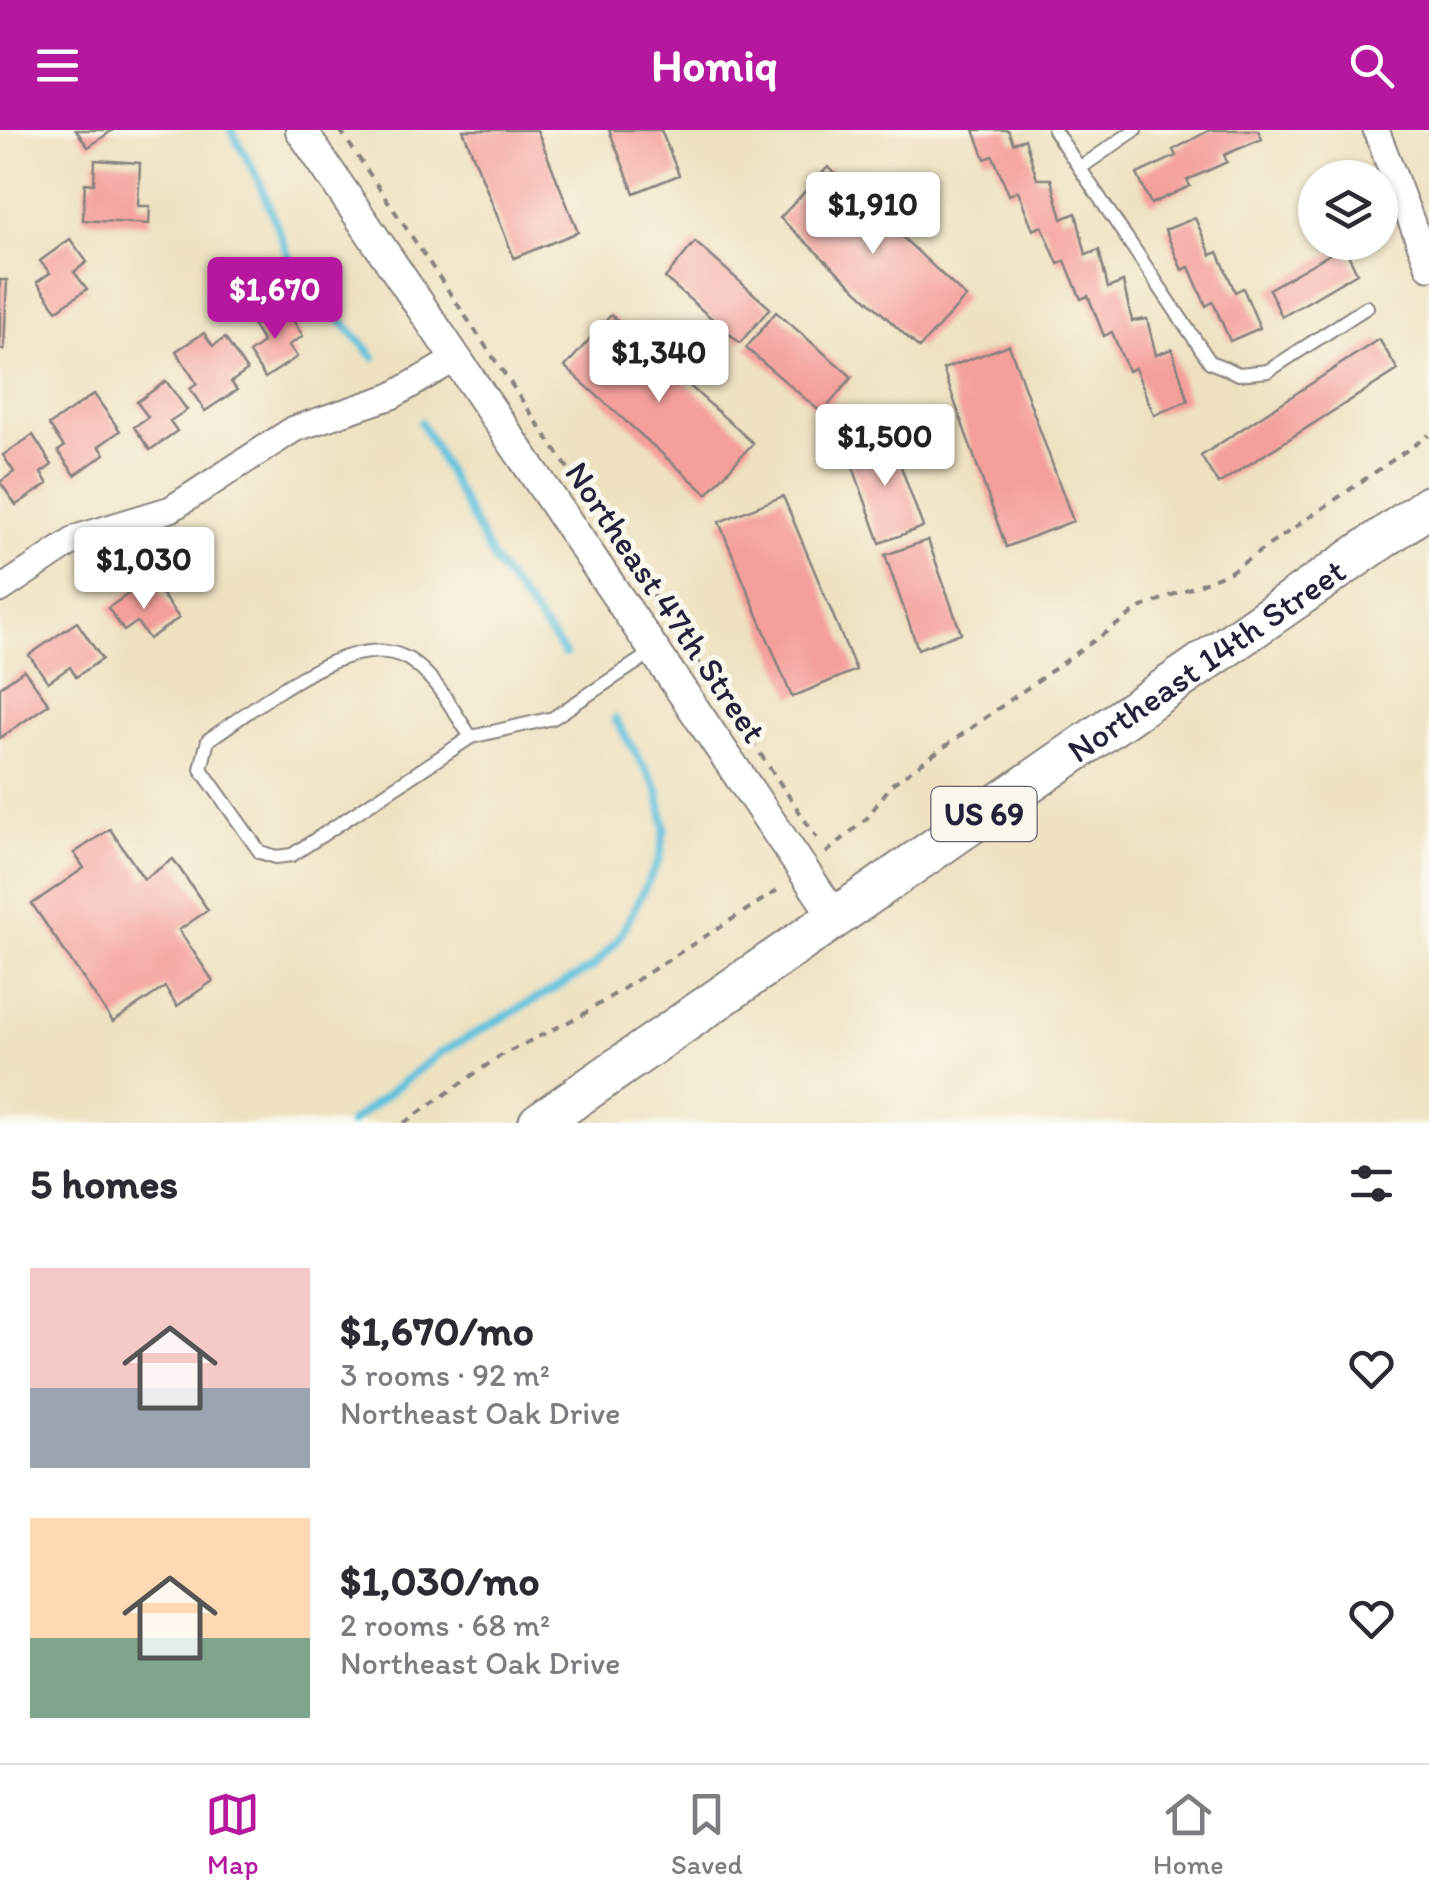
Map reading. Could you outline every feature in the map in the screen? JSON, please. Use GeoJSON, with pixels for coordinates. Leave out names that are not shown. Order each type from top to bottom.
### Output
{"type":"FeatureCollection","features":[{"type":"Feature","properties":{"kind":"main road","name":"Northeast 14th Street"},"geometry":{"type":"LineString","coordinates":[[539,1123],[1429,506]]}},
{"type":"Feature","properties":{"kind":"street","name":"Northeast 47th Street"},"geometry":{"type":"LineString","coordinates":[[302,130],[834,917]]}},
{"type":"Feature","properties":{"kind":"street"},"geometry":{"type":"LineString","coordinates":[[1376,130],[1429,267]]}},
{"type":"Feature","properties":{"kind":"street"},"geometry":{"type":"LineString","coordinates":[[1402,194],[1429,226]]}},
{"type":"Feature","properties":{"kind":"street"},"geometry":{"type":"LineString","coordinates":[[0,590],[79,536],[171,509],[294,429],[392,396],[455,359]]}},
{"type":"Feature","properties":{"kind":"lane"},"geometry":{"type":"LineString","coordinates":[[1054,130],[1210,362],[1239,374],[1268,372],[1367,307]]}},
{"type":"Feature","properties":{"kind":"lane"},"geometry":{"type":"LineString","coordinates":[[1080,168],[1136,130]]}},
{"type":"Feature","properties":{"kind":"lane"},"geometry":{"type":"LineString","coordinates":[[471,737],[431,680],[410,660],[394,654],[368,653],[319,667],[208,740],[201,769],[260,852],[276,857],[292,855],[471,737],[553,718],[654,652]]}},
{"type":"Feature","properties":{"kind":"path"},"geometry":{"type":"LineString","coordinates":[[826,853],[867,818],[892,784],[1112,628],[1159,598],[1202,586],[1230,572],[1429,435]]}},
{"type":"Feature","properties":{"kind":"building"},"geometry":{"type":"Polygon","coordinates":[[[76,130],[113,130],[88,147],[76,130]]]}},
{"type":"Feature","properties":{"kind":"building"},"geometry":{"type":"Polygon","coordinates":[[[463,130],[537,130],[578,232],[514,258],[463,130]]]}},
{"type":"Feature","properties":{"kind":"building"},"geometry":{"type":"Polygon","coordinates":[[[609,130],[661,130],[679,175],[634,193],[609,130]]]}},
{"type":"Feature","properties":{"kind":"building"},"geometry":{"type":"Polygon","coordinates":[[[974,130],[1008,130],[1013,143],[1025,139],[1037,179],[1051,179],[1062,219],[1076,213],[1086,255],[1099,250],[1108,288],[1123,282],[1132,321],[1147,319],[1156,355],[1172,349],[1188,401],[1154,415],[1135,368],[1128,371],[1112,332],[1104,336],[1088,296],[1081,299],[1065,261],[1058,264],[1042,226],[1033,230],[1018,191],[1009,195],[993,156],[985,159],[974,130]]]}},
{"type":"Feature","properties":{"kind":"building"},"geometry":{"type":"Polygon","coordinates":[[[1210,130],[1258,130],[1262,139],[1224,155],[1227,162],[1187,180],[1190,186],[1151,204],[1137,174],[1176,156],[1173,150],[1210,130]]]}},
{"type":"Feature","properties":{"kind":"building"},"geometry":{"type":"Polygon","coordinates":[[[95,160],[140,163],[138,206],[150,206],[149,224],[83,220],[85,183],[94,184],[95,160]]]}},
{"type":"Feature","properties":{"kind":"building"},"geometry":{"type":"Polygon","coordinates":[[[828,167],[966,297],[919,348],[780,218],[828,167]]]}},
{"type":"Feature","properties":{"kind":"building"},"geometry":{"type":"Polygon","coordinates":[[[1195,218],[1211,255],[1218,252],[1235,292],[1243,288],[1260,328],[1230,341],[1213,302],[1206,306],[1189,267],[1182,270],[1165,230],[1195,218]]]}},
{"type":"Feature","properties":{"kind":"building"},"geometry":{"type":"Polygon","coordinates":[[[70,239],[87,262],[74,272],[87,289],[57,310],[37,282],[50,273],[40,261],[70,239]]]}},
{"type":"Feature","properties":{"kind":"building"},"geometry":{"type":"Polygon","coordinates":[[[695,242],[770,308],[740,343],[665,278],[695,242]]]}},
{"type":"Feature","properties":{"kind":"building"},"geometry":{"type":"Polygon","coordinates":[[[1320,260],[1351,260],[1357,273],[1282,317],[1269,289],[1320,260]]]}},
{"type":"Feature","properties":{"kind":"building"},"geometry":{"type":"Polygon","coordinates":[[[0,280],[7,280],[4,350],[0,349],[0,280]]]}},
{"type":"Feature","properties":{"kind":"building"},"geometry":{"type":"Polygon","coordinates":[[[284,306],[303,336],[289,345],[297,357],[265,378],[249,353],[263,343],[253,326],[284,306]]]}},
{"type":"Feature","properties":{"kind":"building"},"geometry":{"type":"Polygon","coordinates":[[[776,312],[852,377],[822,413],[746,348],[776,312]]]}},
{"type":"Feature","properties":{"kind":"building"},"geometry":{"type":"Polygon","coordinates":[[[611,315],[753,443],[707,494],[565,367],[611,315]]]}},
{"type":"Feature","properties":{"kind":"building"},"geometry":{"type":"Polygon","coordinates":[[[204,333],[213,346],[225,338],[247,371],[231,382],[237,390],[205,411],[190,389],[197,384],[176,351],[204,333]]]}},
{"type":"Feature","properties":{"kind":"building"},"geometry":{"type":"Polygon","coordinates":[[[1379,339],[1398,370],[1218,484],[1201,456],[1379,339]]]}},
{"type":"Feature","properties":{"kind":"building"},"geometry":{"type":"Polygon","coordinates":[[[1009,345],[1073,521],[1006,547],[943,369],[1009,345]]]}},
{"type":"Feature","properties":{"kind":"building"},"geometry":{"type":"Polygon","coordinates":[[[166,381],[187,410],[170,421],[177,431],[150,450],[134,427],[148,417],[137,402],[166,381]]]}},
{"type":"Feature","properties":{"kind":"building"},"geometry":{"type":"Polygon","coordinates":[[[94,394],[120,431],[99,446],[105,454],[75,475],[58,451],[64,447],[49,425],[94,394]]]}},
{"type":"Feature","properties":{"kind":"building"},"geometry":{"type":"Polygon","coordinates":[[[889,434],[923,527],[880,543],[847,450],[889,434]]]}},
{"type":"Feature","properties":{"kind":"building"},"geometry":{"type":"Polygon","coordinates":[[[33,435],[52,465],[41,473],[48,484],[16,505],[0,482],[14,472],[3,455],[33,435]]]}},
{"type":"Feature","properties":{"kind":"building"},"geometry":{"type":"Polygon","coordinates":[[[783,496],[856,670],[792,697],[719,522],[783,496]]]}},
{"type":"Feature","properties":{"kind":"building"},"geometry":{"type":"Polygon","coordinates":[[[928,540],[961,633],[918,649],[885,555],[928,540]]]}},
{"type":"Feature","properties":{"kind":"building"},"geometry":{"type":"Polygon","coordinates":[[[138,587],[146,598],[158,589],[179,618],[149,639],[137,622],[124,631],[108,608],[138,587]]]}},
{"type":"Feature","properties":{"kind":"building"},"geometry":{"type":"Polygon","coordinates":[[[77,622],[102,659],[76,677],[70,667],[48,682],[29,655],[77,622]]]}},
{"type":"Feature","properties":{"kind":"building"},"geometry":{"type":"Polygon","coordinates":[[[24,670],[49,704],[0,738],[0,687],[24,670]]]}},
{"type":"Feature","properties":{"kind":"building"},"geometry":{"type":"Polygon","coordinates":[[[110,829],[144,879],[173,859],[208,910],[179,930],[213,981],[177,1006],[165,987],[113,1022],[32,904],[84,868],[74,853],[110,829]]]}},
{"type":"Feature","properties":{"kind":"waterway"},"geometry":{"type":"LineString","coordinates":[[231,130],[258,178],[292,265],[374,357]]}},
{"type":"Feature","properties":{"kind":"waterway"},"geometry":{"type":"LineString","coordinates":[[421,422],[495,563],[565,654]]}},
{"type":"Feature","properties":{"kind":"waterway"},"geometry":{"type":"LineString","coordinates":[[350,1123],[440,1053],[593,967],[618,940],[660,858],[665,827],[658,790],[615,719]]}}]}
